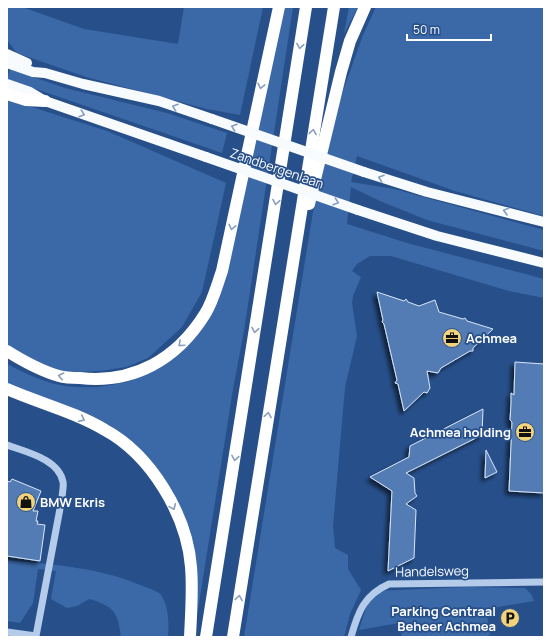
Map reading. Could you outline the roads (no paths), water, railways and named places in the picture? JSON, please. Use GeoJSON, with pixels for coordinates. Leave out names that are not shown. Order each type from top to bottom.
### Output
{"type":"FeatureCollection","features":[{"type":"Feature","properties":{"kind":"highway"},"geometry":{"type":"LineString","coordinates":[[7,351],[37,367],[60,376],[89,379],[123,378],[156,364],[184,341],[206,313],[222,271],[279,7]]}},
{"type":"Feature","properties":{"kind":"highway"},"geometry":{"type":"LineString","coordinates":[[206,637],[306,7]]}},
{"type":"Feature","properties":{"kind":"highway"},"geometry":{"type":"LineString","coordinates":[[233,637],[334,7]]}},
{"type":"Feature","properties":{"kind":"highway"},"geometry":{"type":"LineString","coordinates":[[287,295],[341,72],[350,41],[364,7]]}},
{"type":"Feature","properties":{"kind":"highway"},"geometry":{"type":"LineString","coordinates":[[7,94],[26,100],[45,101]]}},
{"type":"Feature","properties":{"kind":"highway"},"geometry":{"type":"LineString","coordinates":[[7,389],[105,429],[126,443],[146,464],[171,501],[185,534],[191,567],[190,637]]}},
{"type":"Feature","properties":{"kind":"main road","name":"Zandbergenlaan"},"geometry":{"type":"LineString","coordinates":[[7,54],[45,73],[83,84],[159,101],[364,172],[427,192],[544,222]]}},
{"type":"Feature","properties":{"kind":"main road","name":"Zandbergenlaan"},"geometry":{"type":"LineString","coordinates":[[7,63],[33,72],[45,73]]}},
{"type":"Feature","properties":{"kind":"main road","name":"Zandbergenlaan"},"geometry":{"type":"LineString","coordinates":[[7,84],[30,92],[45,101],[358,210],[437,236],[544,263]]}},
{"type":"Feature","properties":{"kind":"street"},"geometry":{"type":"LineString","coordinates":[[7,445],[39,457],[57,469],[63,482],[62,498],[36,636],[7,632]]}},
{"type":"Feature","properties":{"kind":"street","name":"Handelsweg"},"geometry":{"type":"LineString","coordinates":[[352,637],[356,621],[366,600],[376,590],[389,584],[488,581],[544,582]]}},
{"type":"Feature","properties":{"kind":"place","name":"Achmea"},"geometry":{"type":"Point","coordinates":[452,338]}},
{"type":"Feature","properties":{"kind":"place","name":"Achmea holding"},"geometry":{"type":"Point","coordinates":[525,432]}},
{"type":"Feature","properties":{"kind":"place","name":"BMW Ekris"},"geometry":{"type":"Point","coordinates":[26,502]}},
{"type":"Feature","properties":{"kind":"place","name":"Parking Centraal Beheer Achmea"},"geometry":{"type":"Point","coordinates":[510,618]}}]}
